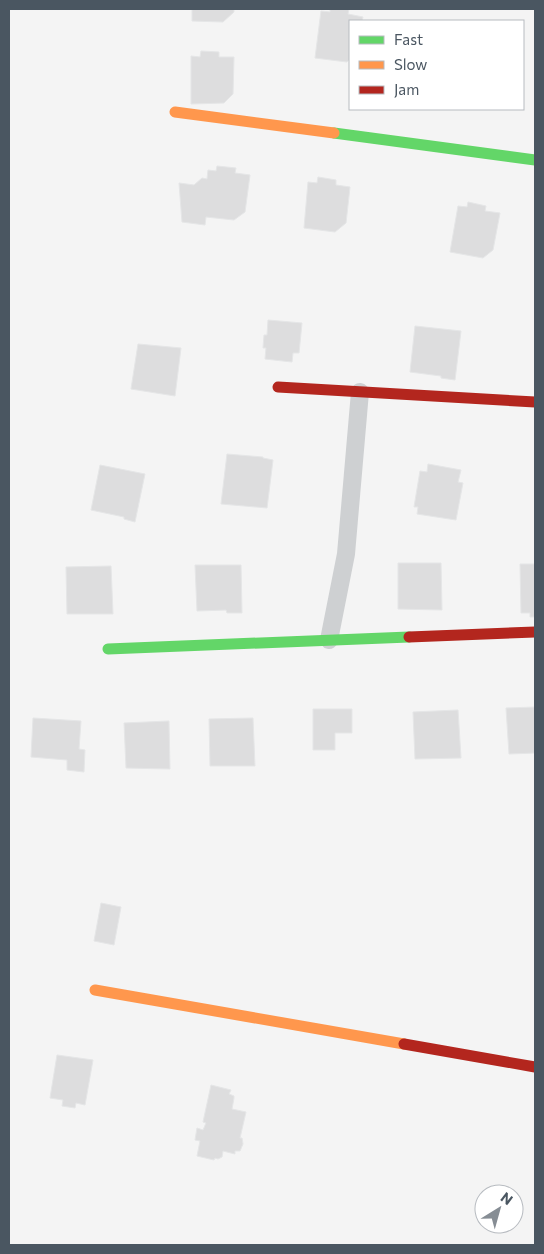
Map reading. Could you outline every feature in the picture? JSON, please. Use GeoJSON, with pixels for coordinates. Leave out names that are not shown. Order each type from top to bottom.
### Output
{"type":"FeatureCollection","features":[{"type":"Feature","properties":{"kind":"street"},"geometry":{"type":"LineString","coordinates":[[175,112],[535,160]]}},
{"type":"Feature","properties":{"kind":"street"},"geometry":{"type":"LineString","coordinates":[[278,387],[535,402]]}},
{"type":"Feature","properties":{"kind":"street"},"geometry":{"type":"LineString","coordinates":[[329,640],[346,554],[360,392]]}},
{"type":"Feature","properties":{"kind":"street"},"geometry":{"type":"LineString","coordinates":[[108,649],[535,632]]}},
{"type":"Feature","properties":{"kind":"street"},"geometry":{"type":"LineString","coordinates":[[95,990],[535,1068]]}},
{"type":"Feature","properties":{"kind":"building"},"geometry":{"type":"Polygon","coordinates":[[[192,9],[234,9],[234,12],[223,22],[192,21],[192,9]]]}},
{"type":"Feature","properties":{"kind":"building"},"geometry":{"type":"Polygon","coordinates":[[[330,9],[349,9],[348,14],[363,17],[362,20],[349,20],[349,60],[347,62],[315,58],[321,11],[330,12],[330,9]]]}},
{"type":"Feature","properties":{"kind":"building"},"geometry":{"type":"Polygon","coordinates":[[[201,51],[219,52],[219,57],[234,57],[233,94],[224,103],[191,104],[191,56],[200,57],[201,51]]]}},
{"type":"Feature","properties":{"kind":"building"},"geometry":{"type":"Polygon","coordinates":[[[217,166],[236,168],[235,173],[250,175],[245,212],[234,220],[206,217],[205,225],[182,222],[179,183],[194,185],[202,178],[207,179],[208,170],[216,171],[217,166]]]}},
{"type":"Feature","properties":{"kind":"building"},"geometry":{"type":"Polygon","coordinates":[[[318,177],[336,180],[336,185],[350,187],[346,223],[335,232],[304,228],[308,182],[317,183],[318,177]]]}},
{"type":"Feature","properties":{"kind":"building"},"geometry":{"type":"Polygon","coordinates":[[[468,202],[486,206],[485,211],[500,213],[493,250],[483,258],[450,252],[458,206],[467,207],[468,202]]]}},
{"type":"Feature","properties":{"kind":"building"},"geometry":{"type":"Polygon","coordinates":[[[268,320],[302,323],[299,353],[293,353],[292,362],[265,359],[266,348],[263,348],[264,335],[267,335],[268,320]]]}},
{"type":"Feature","properties":{"kind":"building"},"geometry":{"type":"Polygon","coordinates":[[[415,326],[461,331],[455,380],[410,372],[415,326]]]}},
{"type":"Feature","properties":{"kind":"building"},"geometry":{"type":"Polygon","coordinates":[[[138,344],[181,348],[175,396],[131,389],[138,344]]]}},
{"type":"Feature","properties":{"kind":"building"},"geometry":{"type":"Polygon","coordinates":[[[227,454],[263,457],[273,460],[267,508],[221,504],[227,454]]]}},
{"type":"Feature","properties":{"kind":"building"},"geometry":{"type":"Polygon","coordinates":[[[428,464],[461,470],[458,482],[463,483],[456,520],[417,514],[418,507],[414,507],[420,471],[427,472],[428,464]]]}},
{"type":"Feature","properties":{"kind":"building"},"geometry":{"type":"Polygon","coordinates":[[[100,465],[145,474],[135,522],[124,519],[124,517],[91,510],[100,465]]]}},
{"type":"Feature","properties":{"kind":"building"},"geometry":{"type":"Polygon","coordinates":[[[398,563],[441,563],[442,610],[398,609],[398,563]]]}},
{"type":"Feature","properties":{"kind":"building"},"geometry":{"type":"Polygon","coordinates":[[[520,564],[535,564],[535,617],[530,617],[530,613],[521,613],[520,564]]]}},
{"type":"Feature","properties":{"kind":"building"},"geometry":{"type":"Polygon","coordinates":[[[195,565],[241,565],[242,613],[227,613],[226,610],[197,611],[195,565]]]}},
{"type":"Feature","properties":{"kind":"building"},"geometry":{"type":"Polygon","coordinates":[[[111,566],[113,614],[67,614],[66,567],[111,566]]]}},
{"type":"Feature","properties":{"kind":"building"},"geometry":{"type":"Polygon","coordinates":[[[535,707],[535,753],[509,754],[506,708],[535,707]]]}},
{"type":"Feature","properties":{"kind":"building"},"geometry":{"type":"Polygon","coordinates":[[[313,709],[352,709],[352,733],[335,733],[335,750],[313,750],[313,709]]]}},
{"type":"Feature","properties":{"kind":"building"},"geometry":{"type":"Polygon","coordinates":[[[458,710],[461,758],[415,759],[413,712],[458,710]]]}},
{"type":"Feature","properties":{"kind":"building"},"geometry":{"type":"Polygon","coordinates":[[[33,718],[81,721],[79,749],[85,750],[84,772],[67,770],[67,760],[31,757],[33,718]]]}},
{"type":"Feature","properties":{"kind":"building"},"geometry":{"type":"Polygon","coordinates":[[[253,718],[255,766],[210,766],[209,719],[253,718]]]}},
{"type":"Feature","properties":{"kind":"building"},"geometry":{"type":"Polygon","coordinates":[[[169,721],[170,769],[126,768],[124,723],[169,721]]]}},
{"type":"Feature","properties":{"kind":"building"},"geometry":{"type":"Polygon","coordinates":[[[101,903],[121,907],[114,945],[94,941],[101,903]]]}},
{"type":"Feature","properties":{"kind":"building"},"geometry":{"type":"Polygon","coordinates":[[[57,1055],[93,1060],[85,1105],[76,1103],[75,1108],[62,1106],[63,1100],[50,1098],[57,1055]]]}},
{"type":"Feature","properties":{"kind":"building"},"geometry":{"type":"Polygon","coordinates":[[[211,1085],[231,1090],[229,1094],[234,1096],[232,1109],[246,1112],[240,1138],[242,1138],[243,1144],[240,1151],[235,1151],[235,1154],[223,1151],[222,1157],[215,1158],[214,1160],[197,1156],[200,1141],[195,1140],[197,1128],[203,1130],[206,1123],[203,1122],[211,1085]]]}},
{"type":"Feature","properties":{"kind":"traffic: fast"},"geometry":{"type":"LineString","coordinates":[[334,133],[535,160]]}},
{"type":"Feature","properties":{"kind":"traffic: fast"},"geometry":{"type":"LineString","coordinates":[[108,649],[409,637]]}},
{"type":"Feature","properties":{"kind":"traffic: slow"},"geometry":{"type":"LineString","coordinates":[[175,112],[334,133]]}},
{"type":"Feature","properties":{"kind":"traffic: slow"},"geometry":{"type":"LineString","coordinates":[[95,990],[404,1044]]}},
{"type":"Feature","properties":{"kind":"traffic: jam"},"geometry":{"type":"LineString","coordinates":[[278,387],[535,402]]}},
{"type":"Feature","properties":{"kind":"traffic: jam"},"geometry":{"type":"LineString","coordinates":[[409,637],[535,632]]}},
{"type":"Feature","properties":{"kind":"traffic: jam"},"geometry":{"type":"LineString","coordinates":[[404,1044],[535,1067]]}}]}
